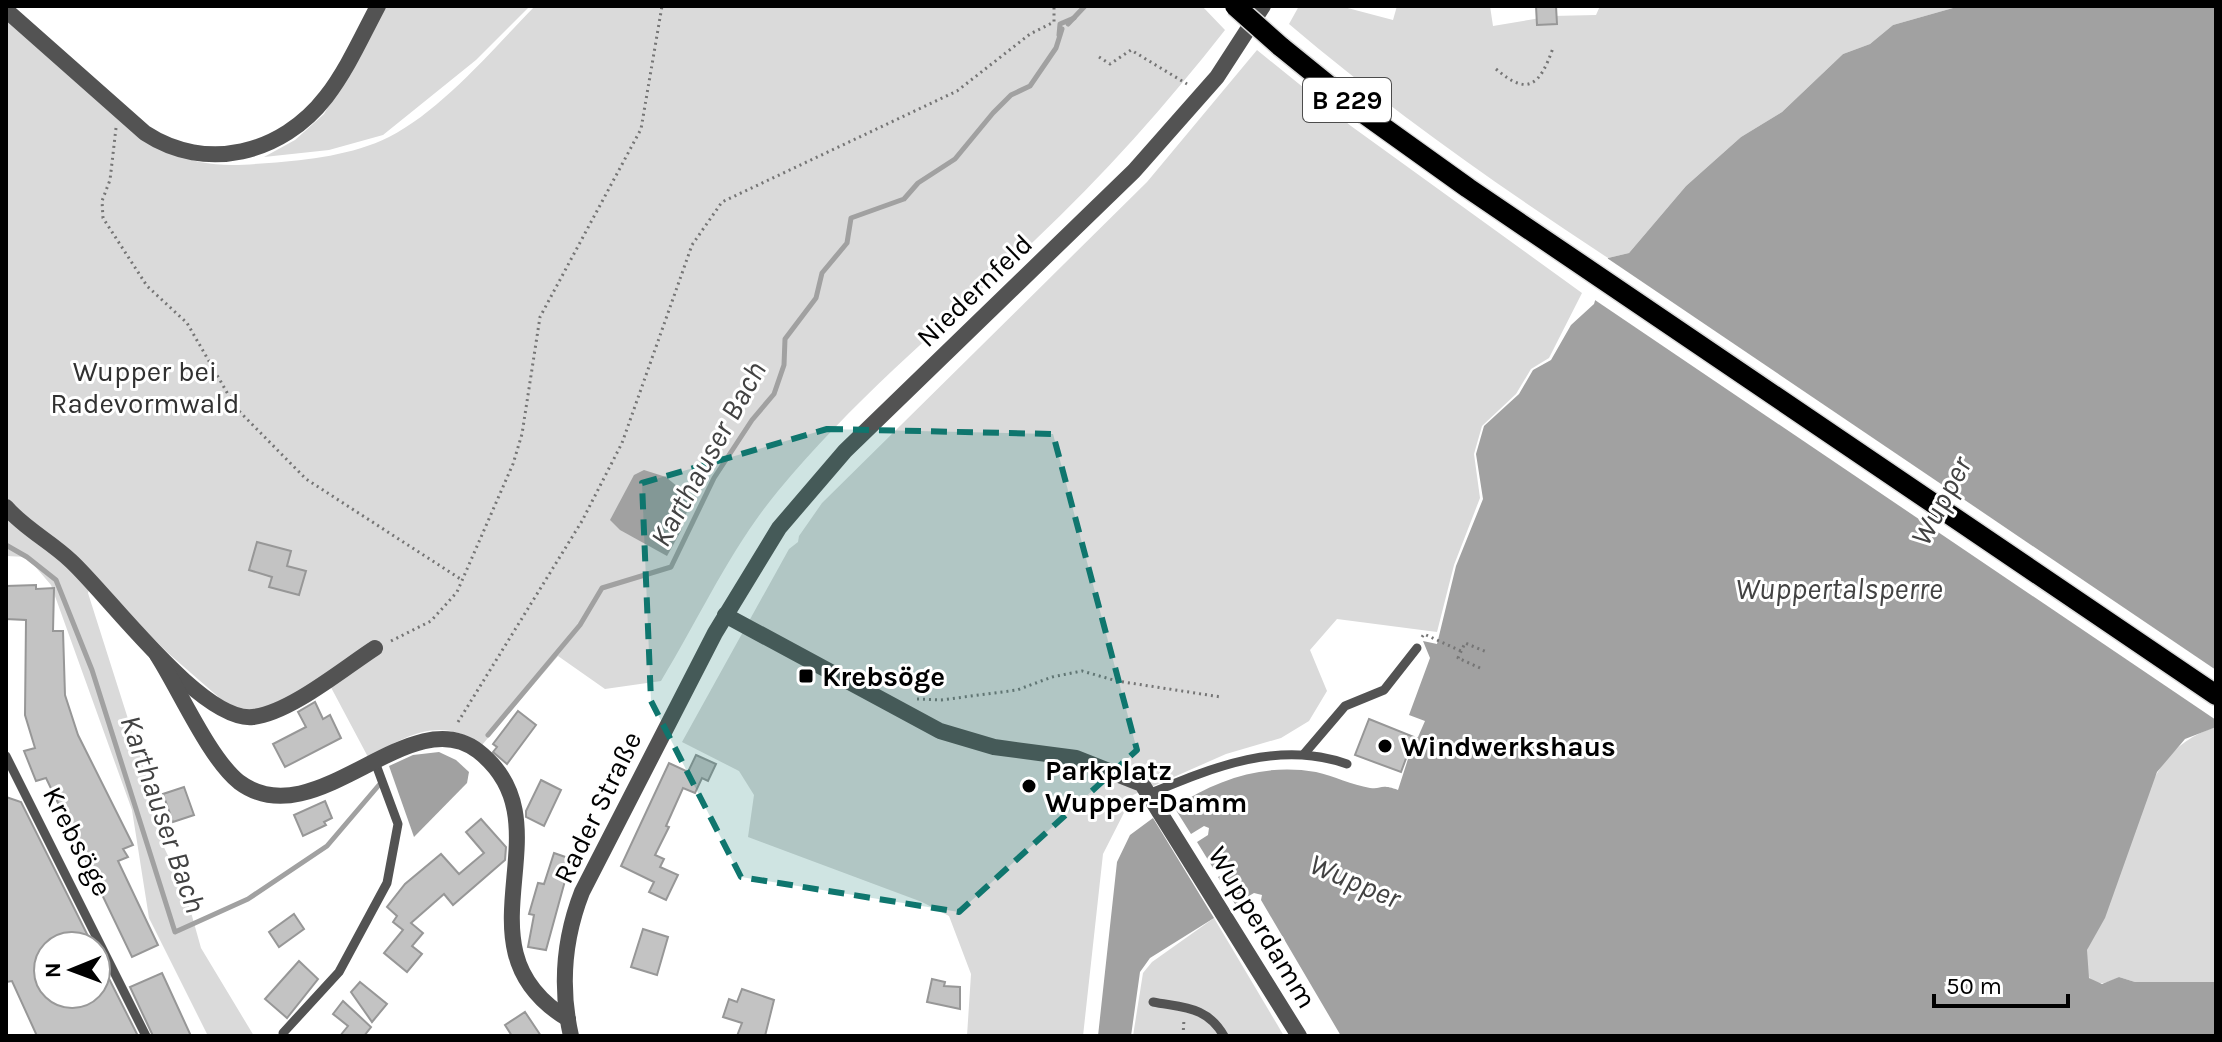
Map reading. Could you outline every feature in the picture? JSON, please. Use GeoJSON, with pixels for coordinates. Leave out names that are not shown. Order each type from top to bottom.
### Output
{"type":"FeatureCollection","features":[{"type":"Feature","properties":{"kind":"main road","name":"B 229"},"geometry":{"type":"LineString","coordinates":[[1235,6],[1280,46],[1405,144],[2216,695]]}},
{"type":"Feature","properties":{"kind":"street"},"geometry":{"type":"LineString","coordinates":[[6,10],[156,140],[186,152],[226,154],[272,143],[300,125],[329,94],[378,6]]}},
{"type":"Feature","properties":{"kind":"street","name":"Niedernfeld"},"geometry":{"type":"LineString","coordinates":[[725,615],[779,528],[845,451],[1112,193],[1201,97],[1263,6]]}},
{"type":"Feature","properties":{"kind":"street"},"geometry":{"type":"LineString","coordinates":[[6,507],[23,527],[69,559],[157,655],[220,708],[236,717],[254,717],[283,707],[375,648]]}},
{"type":"Feature","properties":{"kind":"street","name":"Wupperdamm"},"geometry":{"type":"LineString","coordinates":[[725,615],[940,731],[994,747],[1076,758],[1134,778],[1151,793],[1299,1036]]}},
{"type":"Feature","properties":{"kind":"street","name":"Rader Straße"},"geometry":{"type":"LineString","coordinates":[[570,1028],[566,955],[576,908],[601,851],[725,615]]}},
{"type":"Feature","properties":{"kind":"street"},"geometry":{"type":"LineString","coordinates":[[157,655],[222,762],[248,787],[273,795],[297,794],[417,743],[448,739],[479,751],[497,769],[509,790],[518,832],[510,919],[513,948],[537,998],[570,1028]]}},
{"type":"Feature","properties":{"kind":"lane"},"geometry":{"type":"LineString","coordinates":[[1304,754],[1345,706],[1384,690],[1417,648]]}},
{"type":"Feature","properties":{"kind":"lane"},"geometry":{"type":"LineString","coordinates":[[1151,793],[1241,760],[1304,754],[1347,764]]}},
{"type":"Feature","properties":{"kind":"lane","name":"Krebsöge"},"geometry":{"type":"LineString","coordinates":[[6,756],[146,1036]]}},
{"type":"Feature","properties":{"kind":"lane"},"geometry":{"type":"LineString","coordinates":[[283,1033],[339,972],[387,883],[398,824],[375,762]]}},
{"type":"Feature","properties":{"kind":"lane"},"geometry":{"type":"LineString","coordinates":[[1153,1002],[1200,1009],[1217,1023],[1224,1036]]}},
{"type":"Feature","properties":{"kind":"path"},"geometry":{"type":"LineString","coordinates":[[375,648],[431,621],[442,612],[462,580],[522,434],[540,317],[641,129],[662,6]]}},
{"type":"Feature","properties":{"kind":"path"},"geometry":{"type":"LineString","coordinates":[[448,739],[589,508],[622,443],[692,245],[722,202],[957,91],[1030,34],[1054,22],[1054,6]]}},
{"type":"Feature","properties":{"kind":"path"},"geometry":{"type":"LineString","coordinates":[[1496,69],[1513,84],[1523,86],[1535,82],[1547,67],[1553,48]]}},
{"type":"Feature","properties":{"kind":"path"},"geometry":{"type":"LineString","coordinates":[[1099,57],[1110,64],[1131,50],[1181,78],[1201,97]]}},
{"type":"Feature","properties":{"kind":"path"},"geometry":{"type":"LineString","coordinates":[[117,108],[110,180],[102,201],[103,218],[147,286],[178,312],[236,408],[278,455],[333,499],[462,580]]}},
{"type":"Feature","properties":{"kind":"path"},"geometry":{"type":"LineString","coordinates":[[1424,634],[1461,651]]}},
{"type":"Feature","properties":{"kind":"path"},"geometry":{"type":"LineString","coordinates":[[1480,668],[1458,658],[1461,651],[1465,643],[1487,652]]}},
{"type":"Feature","properties":{"kind":"path"},"geometry":{"type":"LineString","coordinates":[[919,699],[941,700],[1017,690],[1052,677],[1082,671],[1117,681],[1221,697]]}},
{"type":"Feature","properties":{"kind":"path"},"geometry":{"type":"LineString","coordinates":[[1183,1036],[1184,1017]]}},
{"type":"Feature","properties":{"kind":"highlighted area"},"geometry":{"type":"Polygon","coordinates":[[[827,429],[1053,434],[1137,750],[959,912],[741,877],[651,701],[642,483],[827,429]]]}},
{"type":"Feature","properties":{"kind":"green space"},"geometry":{"type":"Polygon","coordinates":[[[386,6],[530,6],[476,60],[383,135],[329,150],[264,157],[295,140],[324,114],[386,6]]]}},
{"type":"Feature","properties":{"kind":"green space","name":"Wupper bei Radevormwald"},"geometry":{"type":"Polygon","coordinates":[[[535,6],[1202,6],[1225,30],[1157,112],[1085,191],[869,393],[807,457],[745,536],[661,681],[605,689],[558,656],[482,745],[467,736],[438,730],[410,736],[368,757],[326,678],[265,710],[238,714],[168,653],[93,579],[88,593],[150,788],[158,835],[185,891],[201,948],[254,1036],[208,1036],[149,918],[132,810],[51,585],[27,557],[6,556],[6,14],[167,150],[205,163],[242,165],[330,156],[389,137],[447,95],[535,6]]]}},
{"type":"Feature","properties":{"kind":"green space"},"geometry":{"type":"Polygon","coordinates":[[[1299,6],[1340,6],[1393,20],[1397,6],[1490,6],[1493,26],[1552,16],[1596,15],[1600,6],[1960,6],[1893,25],[1870,44],[1843,54],[1782,112],[1741,137],[1686,186],[1629,253],[1608,258],[1445,146],[1327,56],[1289,24],[1299,6]]]}},
{"type":"Feature","properties":{"kind":"green space"},"geometry":{"type":"Polygon","coordinates":[[[1257,50],[1351,126],[1582,293],[1549,358],[1531,369],[1516,394],[1482,426],[1474,454],[1480,498],[1454,565],[1437,632],[1337,619],[1310,650],[1327,691],[1309,721],[1281,738],[1226,754],[1133,795],[1103,854],[1083,1036],[967,1036],[971,974],[949,916],[922,902],[748,837],[754,795],[739,771],[682,742],[789,549],[798,542],[822,503],[1147,182],[1257,50]]]}},
{"type":"Feature","properties":{"kind":"green space"},"geometry":{"type":"Polygon","coordinates":[[[2216,727],[2216,982],[2135,982],[2119,977],[2097,983],[2087,973],[2087,950],[2152,783],[2163,764],[2186,741],[2216,727]]]}},
{"type":"Feature","properties":{"kind":"green space"},"geometry":{"type":"Polygon","coordinates":[[[1214,918],[1284,1036],[1133,1036],[1143,973],[1152,962],[1214,918]]]}},
{"type":"Feature","properties":{"kind":"water","name":"Wuppertalsperre"},"geometry":{"type":"Polygon","coordinates":[[[1960,6],[2216,6],[2216,727],[2185,739],[2157,772],[2105,918],[2087,950],[2089,978],[2102,984],[2119,977],[2135,982],[2216,982],[2216,1036],[1341,1036],[1261,900],[1262,895],[1254,893],[1235,904],[1218,877],[1230,870],[1231,863],[1225,861],[1213,868],[1197,842],[1208,835],[1209,828],[1204,826],[1191,834],[1174,807],[1225,781],[1278,770],[1316,772],[1363,787],[1398,790],[1415,737],[1418,737],[1425,721],[1409,715],[1430,658],[1423,641],[1437,644],[1456,566],[1483,499],[1476,454],[1484,426],[1519,394],[1533,370],[1551,360],[1571,325],[1594,304],[1608,258],[1629,253],[1686,186],[1741,137],[1782,112],[1843,54],[1870,44],[1893,25],[1960,6]]]}},
{"type":"Feature","properties":{"kind":"water"},"geometry":{"type":"Polygon","coordinates":[[[644,470],[666,477],[691,498],[681,531],[667,556],[620,530],[610,520],[634,475],[644,470]]]}},
{"type":"Feature","properties":{"kind":"water"},"geometry":{"type":"Polygon","coordinates":[[[439,752],[456,760],[469,772],[467,783],[414,837],[389,766],[413,755],[439,752]]]}},
{"type":"Feature","properties":{"kind":"water"},"geometry":{"type":"Polygon","coordinates":[[[1153,818],[1214,918],[1150,958],[1140,972],[1131,1036],[1098,1036],[1117,862],[1130,835],[1153,818]]]}},
{"type":"Feature","properties":{"kind":"pier"},"geometry":{"type":"Polygon","coordinates":[[[1604,256],[2216,670],[2216,720],[1592,298],[1604,256]]]}},
{"type":"Feature","properties":{"kind":"building"},"geometry":{"type":"Polygon","coordinates":[[[1536,6],[1556,6],[1557,24],[1537,25],[1536,6]]]}},
{"type":"Feature","properties":{"kind":"building"},"geometry":{"type":"Polygon","coordinates":[[[257,542],[291,551],[287,566],[306,571],[299,595],[269,587],[272,577],[249,570],[257,542]]]}},
{"type":"Feature","properties":{"kind":"building"},"geometry":{"type":"Polygon","coordinates":[[[36,585],[36,589],[54,588],[53,631],[63,631],[65,695],[78,735],[133,845],[123,849],[128,857],[118,861],[158,945],[132,957],[46,778],[36,781],[24,751],[35,748],[25,715],[26,620],[6,619],[6,586],[36,585]]]}},
{"type":"Feature","properties":{"kind":"building"},"geometry":{"type":"Polygon","coordinates":[[[315,702],[323,719],[330,715],[341,738],[285,767],[273,744],[306,727],[298,712],[315,702]]]}},
{"type":"Feature","properties":{"kind":"building"},"geometry":{"type":"Polygon","coordinates":[[[518,711],[536,725],[507,764],[493,752],[497,747],[493,744],[518,711]]]}},
{"type":"Feature","properties":{"kind":"building","name":"Windwerkshaus"},"geometry":{"type":"Polygon","coordinates":[[[1369,719],[1414,737],[1401,772],[1355,755],[1369,719]]]}},
{"type":"Feature","properties":{"kind":"building"},"geometry":{"type":"Polygon","coordinates":[[[696,755],[716,764],[708,781],[702,778],[695,793],[683,788],[655,855],[664,859],[660,867],[678,875],[666,900],[649,892],[654,882],[621,866],[669,763],[688,772],[696,755]]]}},
{"type":"Feature","properties":{"kind":"building"},"geometry":{"type":"Polygon","coordinates":[[[541,780],[561,790],[544,826],[526,817],[541,780]]]}},
{"type":"Feature","properties":{"kind":"building"},"geometry":{"type":"Polygon","coordinates":[[[184,787],[194,815],[173,822],[163,794],[184,787]]]}},
{"type":"Feature","properties":{"kind":"building"},"geometry":{"type":"Polygon","coordinates":[[[6,797],[21,802],[85,930],[32,930],[32,1010],[112,1010],[112,985],[138,1036],[37,1036],[12,981],[6,982],[6,797]]]}},
{"type":"Feature","properties":{"kind":"building"},"geometry":{"type":"Polygon","coordinates":[[[325,801],[332,818],[324,822],[326,825],[303,836],[294,815],[325,801]]]}},
{"type":"Feature","properties":{"kind":"building"},"geometry":{"type":"Polygon","coordinates":[[[481,819],[506,847],[505,860],[453,905],[444,894],[411,923],[423,933],[412,946],[422,954],[407,972],[384,953],[403,930],[393,922],[397,916],[387,907],[405,884],[441,854],[459,874],[484,853],[466,832],[481,819]]]}},
{"type":"Feature","properties":{"kind":"building"},"geometry":{"type":"Polygon","coordinates":[[[554,853],[571,859],[546,950],[528,947],[534,915],[529,914],[538,883],[544,884],[554,853]]]}},
{"type":"Feature","properties":{"kind":"building"},"geometry":{"type":"Polygon","coordinates":[[[294,914],[304,929],[279,947],[269,932],[294,914]]]}},
{"type":"Feature","properties":{"kind":"building"},"geometry":{"type":"Polygon","coordinates":[[[643,929],[668,937],[657,975],[631,967],[643,929]]]}},
{"type":"Feature","properties":{"kind":"building"},"geometry":{"type":"Polygon","coordinates":[[[299,961],[318,979],[287,1018],[265,999],[299,961]]]}},
{"type":"Feature","properties":{"kind":"building"},"geometry":{"type":"Polygon","coordinates":[[[162,973],[191,1036],[153,1036],[130,987],[162,973]]]}},
{"type":"Feature","properties":{"kind":"building"},"geometry":{"type":"Polygon","coordinates":[[[932,979],[945,982],[944,986],[960,987],[960,1009],[927,1002],[932,979]]]}},
{"type":"Feature","properties":{"kind":"building"},"geometry":{"type":"Polygon","coordinates":[[[360,982],[387,1004],[372,1022],[351,992],[360,982]]]}},
{"type":"Feature","properties":{"kind":"building"},"geometry":{"type":"Polygon","coordinates":[[[742,989],[774,1000],[765,1036],[737,1036],[742,1023],[723,1017],[729,999],[737,1002],[742,989]]]}},
{"type":"Feature","properties":{"kind":"building"},"geometry":{"type":"Polygon","coordinates":[[[343,1001],[371,1027],[364,1036],[340,1036],[348,1026],[333,1014],[343,1001]]]}},
{"type":"Feature","properties":{"kind":"building"},"geometry":{"type":"Polygon","coordinates":[[[525,1012],[541,1036],[512,1036],[505,1025],[525,1012]]]}},
{"type":"Feature","properties":{"kind":"waterway","name":"Karthauser Bach"},"geometry":{"type":"LineString","coordinates":[[1068,24],[1085,6]]}},
{"type":"Feature","properties":{"kind":"waterway","name":"Karthauser Bach"},"geometry":{"type":"LineString","coordinates":[[1059,35],[1060,24],[1074,18]]}},
{"type":"Feature","properties":{"kind":"waterway","name":"Karthauser Bach"},"geometry":{"type":"LineString","coordinates":[[488,735],[580,625],[602,588],[671,567],[714,478],[752,420],[774,394],[784,365],[785,339],[816,298],[822,273],[847,243],[851,218],[904,199],[918,183],[955,159],[1011,95],[1030,86],[1056,48],[1062,29]]}},
{"type":"Feature","properties":{"kind":"waterway","name":"Karthauser Bach"},"geometry":{"type":"LineString","coordinates":[[6,545],[56,580],[92,670],[175,932],[248,899],[327,846],[379,785]]}},
{"type":"Feature","properties":{"kind":"place","name":"Krebsöge"},"geometry":{"type":"Point","coordinates":[806,676]}},
{"type":"Feature","properties":{"kind":"place","name":"Windwerkshaus"},"geometry":{"type":"Point","coordinates":[1385,746]}},
{"type":"Feature","properties":{"kind":"place","name":"Parkplatz Wupper-Damm"},"geometry":{"type":"Point","coordinates":[1029,786]}},
{"type":"Feature","properties":{"kind":"water label","name":"Wupper"},"geometry":{"type":"Point","coordinates":[1941,501]}},
{"type":"Feature","properties":{"kind":"water label","name":"Wupper"},"geometry":{"type":"Point","coordinates":[1355,881]}}]}
